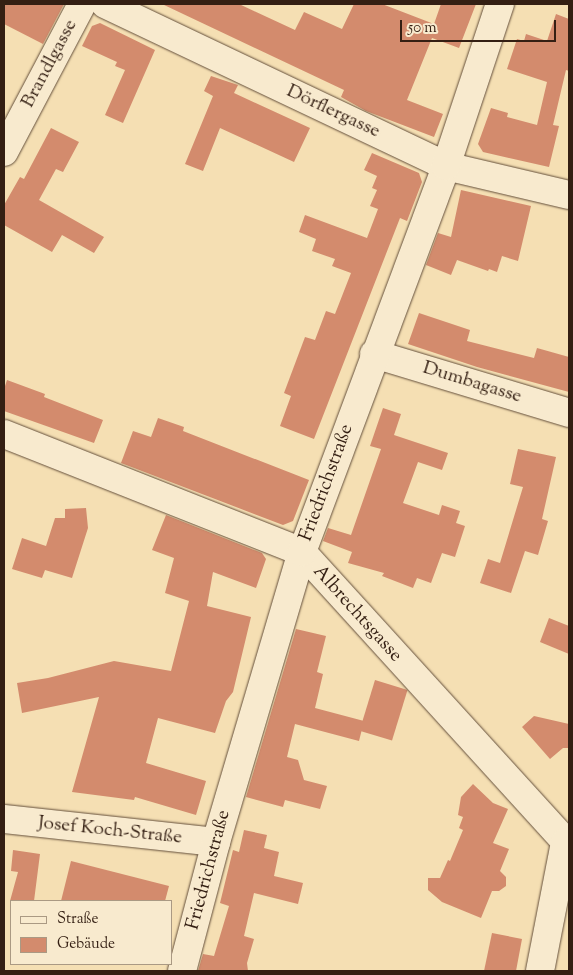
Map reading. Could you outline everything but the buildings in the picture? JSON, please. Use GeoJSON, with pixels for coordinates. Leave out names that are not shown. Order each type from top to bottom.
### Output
{"type":"FeatureCollection","features":[{"type":"Feature","properties":{"kind":"street","name":"Brandlgasse"},"geometry":{"type":"LineString","coordinates":[[4,152],[82,4]]}},
{"type":"Feature","properties":{"kind":"street","name":"Dörflergasse"},"geometry":{"type":"LineString","coordinates":[[105,4],[446,166],[569,194]]}},
{"type":"Feature","properties":{"kind":"street","name":"Friedrichstraße"},"geometry":{"type":"LineString","coordinates":[[182,971],[216,842],[302,552],[374,354],[446,166],[500,4]]}},
{"type":"Feature","properties":{"kind":"street","name":"Dumbagasse"},"geometry":{"type":"LineString","coordinates":[[374,354],[569,413]]}},
{"type":"Feature","properties":{"kind":"street","name":"Albrechtsgasse"},"geometry":{"type":"LineString","coordinates":[[4,434],[302,552],[567,843]]}},
{"type":"Feature","properties":{"kind":"street","name":"Josef Koch-Straße"},"geometry":{"type":"LineString","coordinates":[[4,819],[216,842]]}},
{"type":"Feature","properties":{"kind":"street"},"geometry":{"type":"LineString","coordinates":[[540,971],[567,843]]}}]}
